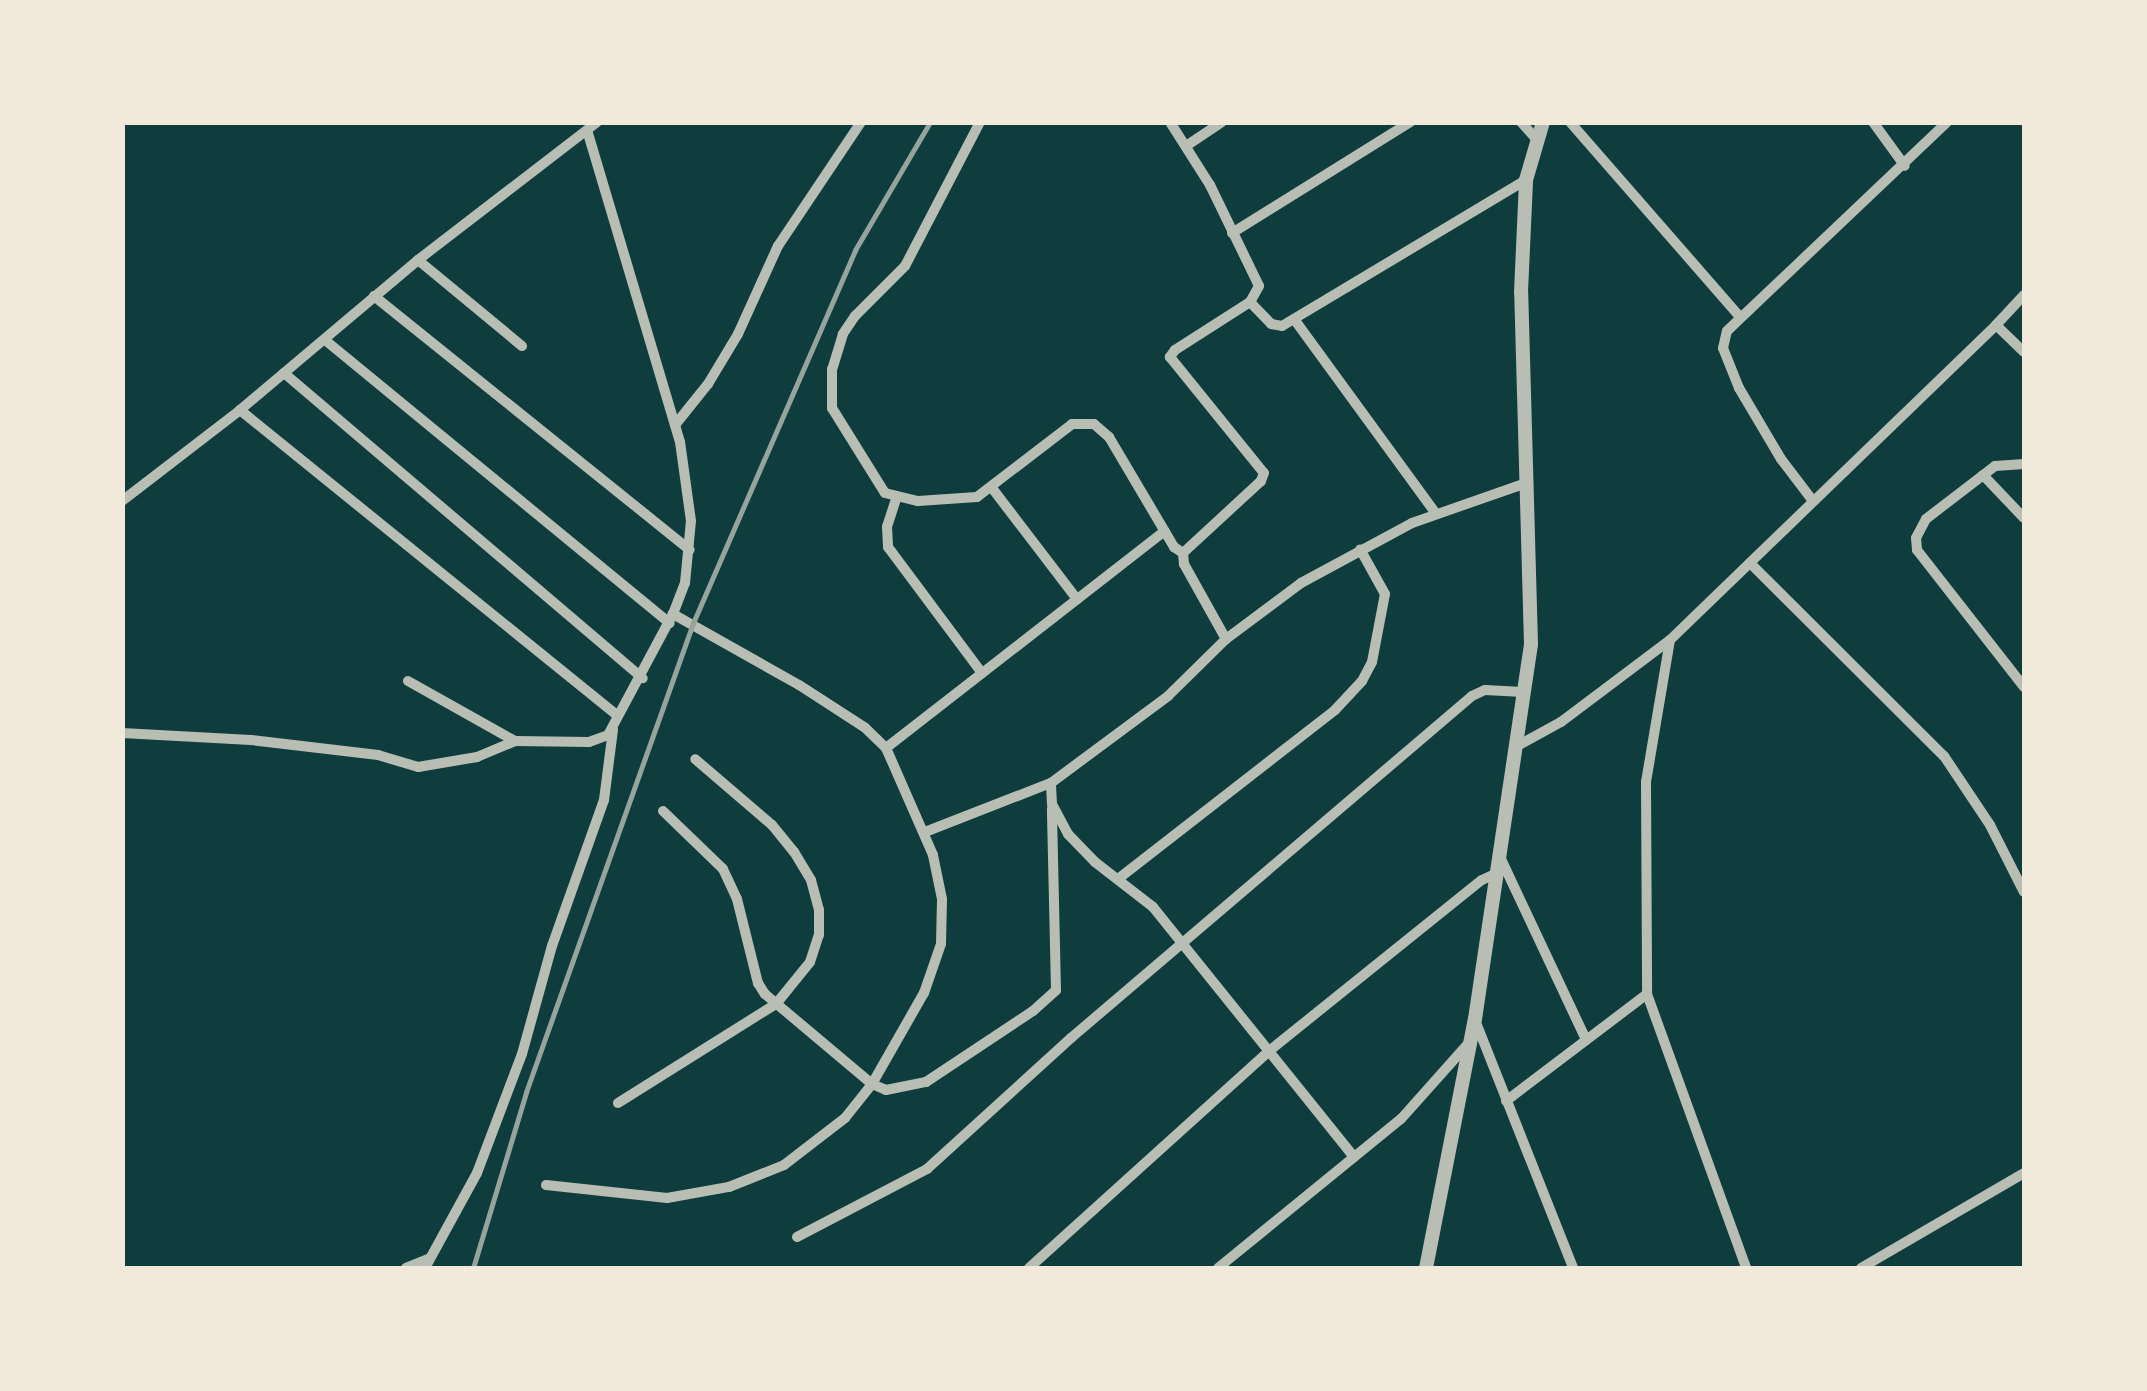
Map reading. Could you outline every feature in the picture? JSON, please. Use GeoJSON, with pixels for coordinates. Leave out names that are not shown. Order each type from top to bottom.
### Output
{"type":"FeatureCollection","features":[{"type":"Feature","properties":{"kind":"street"},"geometry":{"type":"LineString","coordinates":[[122,501],[240,410],[418,260],[597,122]]}},
{"type":"Feature","properties":{"kind":"street"},"geometry":{"type":"LineString","coordinates":[[675,425],[708,384],[738,334],[778,246],[860,122]]}},
{"type":"Feature","properties":{"kind":"street"},"geometry":{"type":"LineString","coordinates":[[980,122],[905,266],[854,316],[843,334],[832,369],[832,408],[878,485],[896,499],[969,499],[992,488],[1072,424],[1088,422],[1109,438],[1164,530],[1183,554],[1184,564],[1226,639]]}},
{"type":"Feature","properties":{"kind":"street"},"geometry":{"type":"LineString","coordinates":[[1170,122],[1258,286],[1250,302],[1170,357],[1264,473],[1261,481],[1183,554]]}},
{"type":"Feature","properties":{"kind":"street"},"geometry":{"type":"LineString","coordinates":[[1186,146],[1222,122]]}},
{"type":"Feature","properties":{"kind":"street"},"geometry":{"type":"LineString","coordinates":[[1232,233],[1410,122]]}},
{"type":"Feature","properties":{"kind":"street"},"geometry":{"type":"LineString","coordinates":[[1521,122],[1537,140]]}},
{"type":"Feature","properties":{"kind":"street"},"geometry":{"type":"LineString","coordinates":[[1426,1268],[1475,1018],[1519,746],[1522,692],[1531,644],[1521,292],[1526,180],[1543,122]]}},
{"type":"Feature","properties":{"kind":"street"},"geometry":{"type":"LineString","coordinates":[[1570,122],[1740,317]]}},
{"type":"Feature","properties":{"kind":"street"},"geometry":{"type":"LineString","coordinates":[[1873,122],[1905,166]]}},
{"type":"Feature","properties":{"kind":"street"},"geometry":{"type":"LineString","coordinates":[[1813,501],[1781,459],[1739,388],[1723,348],[1727,331],[1947,122]]}},
{"type":"Feature","properties":{"kind":"street"},"geometry":{"type":"LineString","coordinates":[[406,1268],[427,1264],[477,1173],[522,1054],[552,946],[604,800],[617,715],[643,678],[672,619],[690,550],[689,491],[675,425],[587,131]]}},
{"type":"Feature","properties":{"kind":"street"},"geometry":{"type":"LineString","coordinates":[[1250,302],[1276,326],[1294,320],[1526,180]]}},
{"type":"Feature","properties":{"kind":"street"},"geometry":{"type":"LineString","coordinates":[[418,260],[522,346]]}},
{"type":"Feature","properties":{"kind":"street"},"geometry":{"type":"LineString","coordinates":[[1519,746],[1560,722],[1670,640],[2024,294]]}},
{"type":"Feature","properties":{"kind":"street"},"geometry":{"type":"LineString","coordinates":[[374,296],[690,550]]}},
{"type":"Feature","properties":{"kind":"street"},"geometry":{"type":"LineString","coordinates":[[1294,320],[1436,514]]}},
{"type":"Feature","properties":{"kind":"street"},"geometry":{"type":"LineString","coordinates":[[1996,325],[2024,352]]}},
{"type":"Feature","properties":{"kind":"street"},"geometry":{"type":"LineString","coordinates":[[324,340],[672,619],[799,684],[864,727],[886,748],[926,832],[942,899],[941,944],[924,993],[872,1084],[845,1118],[784,1165],[729,1187],[668,1198],[546,1185]]}},
{"type":"Feature","properties":{"kind":"street"},"geometry":{"type":"LineString","coordinates":[[284,373],[643,678]]}},
{"type":"Feature","properties":{"kind":"street"},"geometry":{"type":"LineString","coordinates":[[240,410],[617,715]]}},
{"type":"Feature","properties":{"kind":"street"},"geometry":{"type":"LineString","coordinates":[[2024,464],[2005,462],[1983,475],[1926,519],[1916,538],[1917,550],[2024,686]]}},
{"type":"Feature","properties":{"kind":"street"},"geometry":{"type":"LineString","coordinates":[[1983,475],[2024,518]]}},
{"type":"Feature","properties":{"kind":"street"},"geometry":{"type":"LineString","coordinates":[[926,832],[1051,782],[1168,696],[1226,639],[1301,583],[1360,549],[1436,514],[1526,483]]}},
{"type":"Feature","properties":{"kind":"street"},"geometry":{"type":"LineString","coordinates":[[992,488],[1077,599]]}},
{"type":"Feature","properties":{"kind":"street"},"geometry":{"type":"LineString","coordinates":[[896,499],[888,547],[982,673]]}},
{"type":"Feature","properties":{"kind":"street"},"geometry":{"type":"LineString","coordinates":[[886,748],[1164,530]]}},
{"type":"Feature","properties":{"kind":"street"},"geometry":{"type":"LineString","coordinates":[[1118,879],[1335,710],[1362,681],[1372,662],[1384,594],[1360,549]]}},
{"type":"Feature","properties":{"kind":"street"},"geometry":{"type":"LineString","coordinates":[[1750,563],[1944,756],[1990,825],[2024,892]]}},
{"type":"Feature","properties":{"kind":"street"},"geometry":{"type":"LineString","coordinates":[[1670,640],[1646,782],[1647,994],[1746,1268]]}},
{"type":"Feature","properties":{"kind":"street"},"geometry":{"type":"LineString","coordinates":[[408,682],[514,740]]}},
{"type":"Feature","properties":{"kind":"street"},"geometry":{"type":"LineString","coordinates":[[797,1237],[927,1169],[1472,696],[1485,690],[1522,692]]}},
{"type":"Feature","properties":{"kind":"street"},"geometry":{"type":"LineString","coordinates":[[122,733],[269,742],[378,755],[418,766],[477,757],[514,740],[589,742],[608,735],[614,727]]}},
{"type":"Feature","properties":{"kind":"street"},"geometry":{"type":"LineString","coordinates":[[618,1102],[776,1004],[810,962],[819,935],[811,880],[772,825],[695,759]]}},
{"type":"Feature","properties":{"kind":"street"},"geometry":{"type":"LineString","coordinates":[[664,810],[724,869],[737,900],[758,984],[776,1004],[872,1084],[886,1090],[926,1082],[1033,1011],[1056,990],[1051,782]]}},
{"type":"Feature","properties":{"kind":"street"},"geometry":{"type":"LineString","coordinates":[[1052,804],[1068,834],[1153,907],[1184,942],[1354,1157]]}},
{"type":"Feature","properties":{"kind":"street"},"geometry":{"type":"LineString","coordinates":[[1500,866],[1586,1040]]}},
{"type":"Feature","properties":{"kind":"street"},"geometry":{"type":"LineString","coordinates":[[1029,1268],[1269,1051],[1500,866]]}},
{"type":"Feature","properties":{"kind":"street"},"geometry":{"type":"LineString","coordinates":[[1506,1101],[1647,994]]}},
{"type":"Feature","properties":{"kind":"street"},"geometry":{"type":"LineString","coordinates":[[1475,1018],[1573,1268]]}},
{"type":"Feature","properties":{"kind":"street"},"geometry":{"type":"LineString","coordinates":[[1218,1268],[1402,1119],[1471,1040]]}},
{"type":"Feature","properties":{"kind":"street"},"geometry":{"type":"LineString","coordinates":[[1861,1268],[2024,1174]]}},
{"type":"Feature","properties":{"kind":"railway"},"geometry":{"type":"LineString","coordinates":[[473,1268],[526,1092],[693,623],[855,250],[930,122]]}}]}
